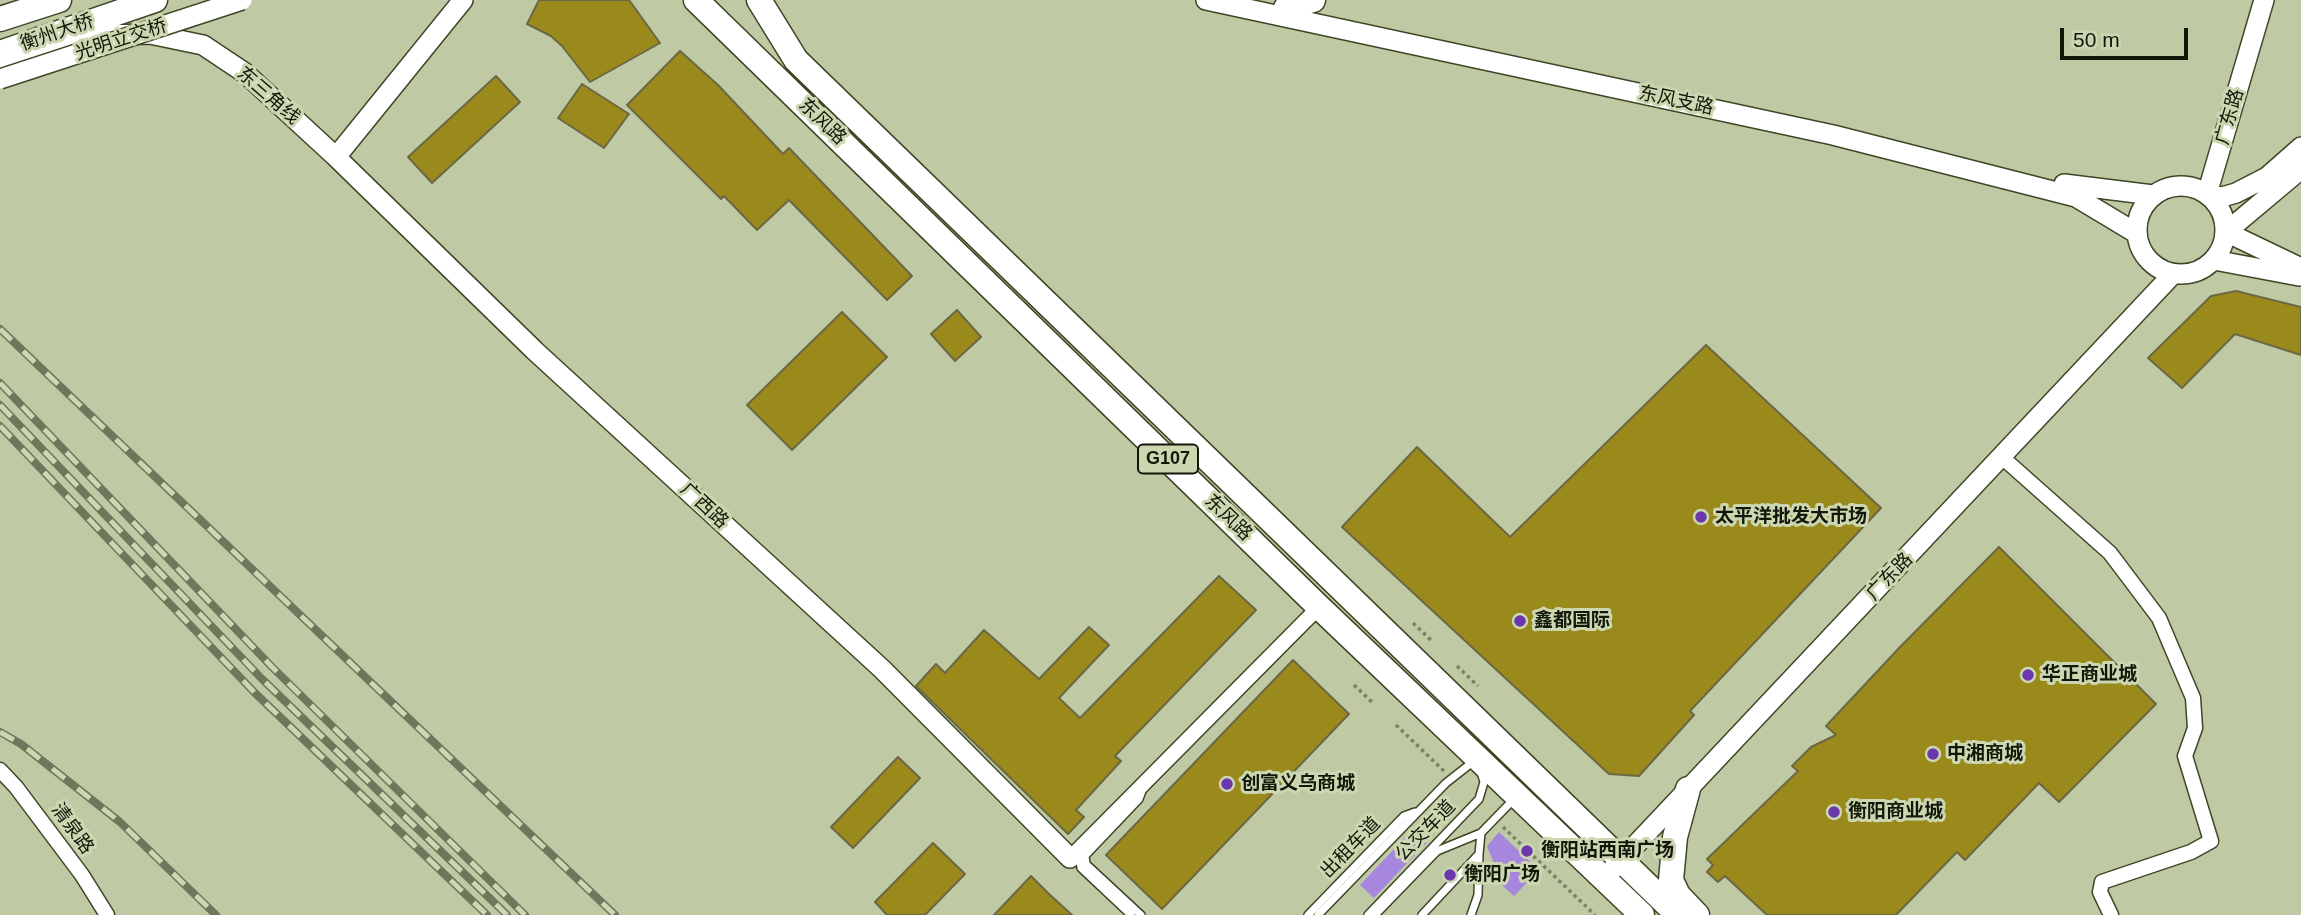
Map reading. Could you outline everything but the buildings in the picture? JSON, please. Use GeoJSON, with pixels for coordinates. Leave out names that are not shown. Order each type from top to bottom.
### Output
{"type":"FeatureCollection","features":[{"type":"Feature","properties":{"kind":"highway","name":"衡州大桥"},"geometry":{"type":"LineString","coordinates":[[0,19],[12,11],[59,0]]}},
{"type":"Feature","properties":{"kind":"highway","name":"衡州大桥"},"geometry":{"type":"LineString","coordinates":[[0,52],[155,0]]}},
{"type":"Feature","properties":{"kind":"highway"},"geometry":{"type":"LineString","coordinates":[[1286,8],[1313,0]]}},
{"type":"Feature","properties":{"kind":"highway","name":"东风路"},"geometry":{"type":"LineString","coordinates":[[761,1],[796,60],[806,70],[1678,915]]}},
{"type":"Feature","properties":{"kind":"highway","name":"东风路"},"geometry":{"type":"LineString","coordinates":[[699,2],[1320,607],[1642,915]]}},
{"type":"Feature","properties":{"kind":"highway"},"geometry":{"type":"LineString","coordinates":[[1688,789],[1675,838],[1671,880],[1678,895],[1697,915]]}},
{"type":"Feature","properties":{"kind":"main road","name":"光明立交桥"},"geometry":{"type":"LineString","coordinates":[[0,79],[242,0]]}},
{"type":"Feature","properties":{"kind":"main road"},"geometry":{"type":"LineString","coordinates":[[336,157],[463,0]]}},
{"type":"Feature","properties":{"kind":"main road","name":"东风支路"},"geometry":{"type":"LineString","coordinates":[[1206,0],[1833,135],[2076,197],[2136,233]]}},
{"type":"Feature","properties":{"kind":"main road","name":"东风支路"},"geometry":{"type":"LineString","coordinates":[[1249,0],[1833,123],[2077,187],[2153,195]]}},
{"type":"Feature","properties":{"kind":"main road","name":"广东路"},"geometry":{"type":"LineString","coordinates":[[2207,194],[2264,0]]}},
{"type":"Feature","properties":{"kind":"main road","name":"东三角线"},"geometry":{"type":"LineString","coordinates":[[0,69],[96,36],[150,34],[203,45],[245,73],[336,157]]}},
{"type":"Feature","properties":{"kind":"main road"},"geometry":{"type":"LineString","coordinates":[[2207,194],[2224,217],[2222,247],[2214,260],[2202,269],[2173,274],[2159,269],[2147,260],[2136,233],[2137,219],[2153,195],[2180,185],[2222,197],[2236,193],[2267,177],[2301,147]]}},
{"type":"Feature","properties":{"kind":"main road","name":"广西路"},"geometry":{"type":"LineString","coordinates":[[336,157],[536,351],[882,669],[1078,861]]}},
{"type":"Feature","properties":{"kind":"main road"},"geometry":{"type":"LineString","coordinates":[[2225,232],[2301,169]]}},
{"type":"Feature","properties":{"kind":"main road"},"geometry":{"type":"LineString","coordinates":[[2225,232],[2301,268]]}},
{"type":"Feature","properties":{"kind":"main road"},"geometry":{"type":"LineString","coordinates":[[2214,260],[2301,277]]}},
{"type":"Feature","properties":{"kind":"main road","name":"广东路"},"geometry":{"type":"LineString","coordinates":[[1604,878],[2003,458],[2173,274]]}},
{"type":"Feature","properties":{"kind":"street"},"geometry":{"type":"LineString","coordinates":[[2003,458],[2110,553],[2159,618],[2193,698],[2194,728],[2185,756],[2211,841],[2191,852],[2102,882],[2100,892],[2111,915]]}},
{"type":"Feature","properties":{"kind":"street"},"geometry":{"type":"LineString","coordinates":[[1078,861],[1144,784],[1320,607]]}},
{"type":"Feature","properties":{"kind":"street","name":"清泉路"},"geometry":{"type":"LineString","coordinates":[[0,770],[74,864],[107,915]]}},
{"type":"Feature","properties":{"kind":"lane","name":"出租车道"},"geometry":{"type":"LineString","coordinates":[[1318,915],[1421,809],[1478,758]]}},
{"type":"Feature","properties":{"kind":"lane","name":"公交车道"},"geometry":{"type":"LineString","coordinates":[[1371,915],[1479,799],[1484,782],[1478,758]]}},
{"type":"Feature","properties":{"kind":"lane"},"geometry":{"type":"LineString","coordinates":[[1371,915],[1437,851],[1480,833],[1517,796]]}},
{"type":"Feature","properties":{"kind":"lane","name":"出租车道"},"geometry":{"type":"LineString","coordinates":[[1308,915],[1404,817],[1421,809]]}},
{"type":"Feature","properties":{"kind":"lane"},"geometry":{"type":"LineString","coordinates":[[1471,915],[1478,895],[1480,833]]}},
{"type":"Feature","properties":{"kind":"lane"},"geometry":{"type":"LineString","coordinates":[[1422,915],[1479,854]]}},
{"type":"Feature","properties":{"kind":"lane"},"geometry":{"type":"LineString","coordinates":[[1078,861],[1131,915]]}},
{"type":"Feature","properties":{"kind":"lane"},"geometry":{"type":"LineString","coordinates":[[1078,861],[1086,864],[1141,915]]}},
{"type":"Feature","properties":{"kind":"path"},"geometry":{"type":"LineString","coordinates":[[1413,622],[1433,642]]}},
{"type":"Feature","properties":{"kind":"path"},"geometry":{"type":"LineString","coordinates":[[1457,666],[1478,686]]}},
{"type":"Feature","properties":{"kind":"path"},"geometry":{"type":"LineString","coordinates":[[1354,685],[1374,704]]}},
{"type":"Feature","properties":{"kind":"path"},"geometry":{"type":"LineString","coordinates":[[1396,725],[1452,779]]}},
{"type":"Feature","properties":{"kind":"path"},"geometry":{"type":"LineString","coordinates":[[1494,819],[1595,915]]}},
{"type":"Feature","properties":{"kind":"shaded area"},"geometry":{"type":"Polygon","coordinates":[[[1412,830],[1426,843],[1374,898],[1360,885],[1412,830]]]}},
{"type":"Feature","properties":{"kind":"shaded area"},"geometry":{"type":"Polygon","coordinates":[[[1499,832],[1539,870],[1514,896],[1503,886],[1487,846],[1499,832]]]}},
{"type":"Feature","properties":{"kind":"railway"},"geometry":{"type":"LineString","coordinates":[[0,329],[615,915]]}},
{"type":"Feature","properties":{"kind":"railway"},"geometry":{"type":"LineString","coordinates":[[0,383],[272,667],[525,915]]}},
{"type":"Feature","properties":{"kind":"railway"},"geometry":{"type":"LineString","coordinates":[[0,405],[262,679],[507,915]]}},
{"type":"Feature","properties":{"kind":"railway"},"geometry":{"type":"LineString","coordinates":[[0,426],[255,693],[487,915]]}},
{"type":"Feature","properties":{"kind":"railway"},"geometry":{"type":"LineString","coordinates":[[0,732],[21,744],[120,822],[216,915]]}},
{"type":"Feature","properties":{"kind":"place","name":"太平洋批发大市场"},"geometry":{"type":"Point","coordinates":[1701,517]}},
{"type":"Feature","properties":{"kind":"place","name":"鑫都国际"},"geometry":{"type":"Point","coordinates":[1520,621]}},
{"type":"Feature","properties":{"kind":"place","name":"华正商业城"},"geometry":{"type":"Point","coordinates":[2028,675]}},
{"type":"Feature","properties":{"kind":"place","name":"中湘商城"},"geometry":{"type":"Point","coordinates":[1933,754]}},
{"type":"Feature","properties":{"kind":"place","name":"创富义乌商城"},"geometry":{"type":"Point","coordinates":[1227,784]}},
{"type":"Feature","properties":{"kind":"place","name":"衡阳商业城"},"geometry":{"type":"Point","coordinates":[1834,812]}},
{"type":"Feature","properties":{"kind":"place","name":"衡阳站西南广场"},"geometry":{"type":"Point","coordinates":[1527,851]}},
{"type":"Feature","properties":{"kind":"place","name":"衡阳广场"},"geometry":{"type":"Point","coordinates":[1450,875]}}]}
